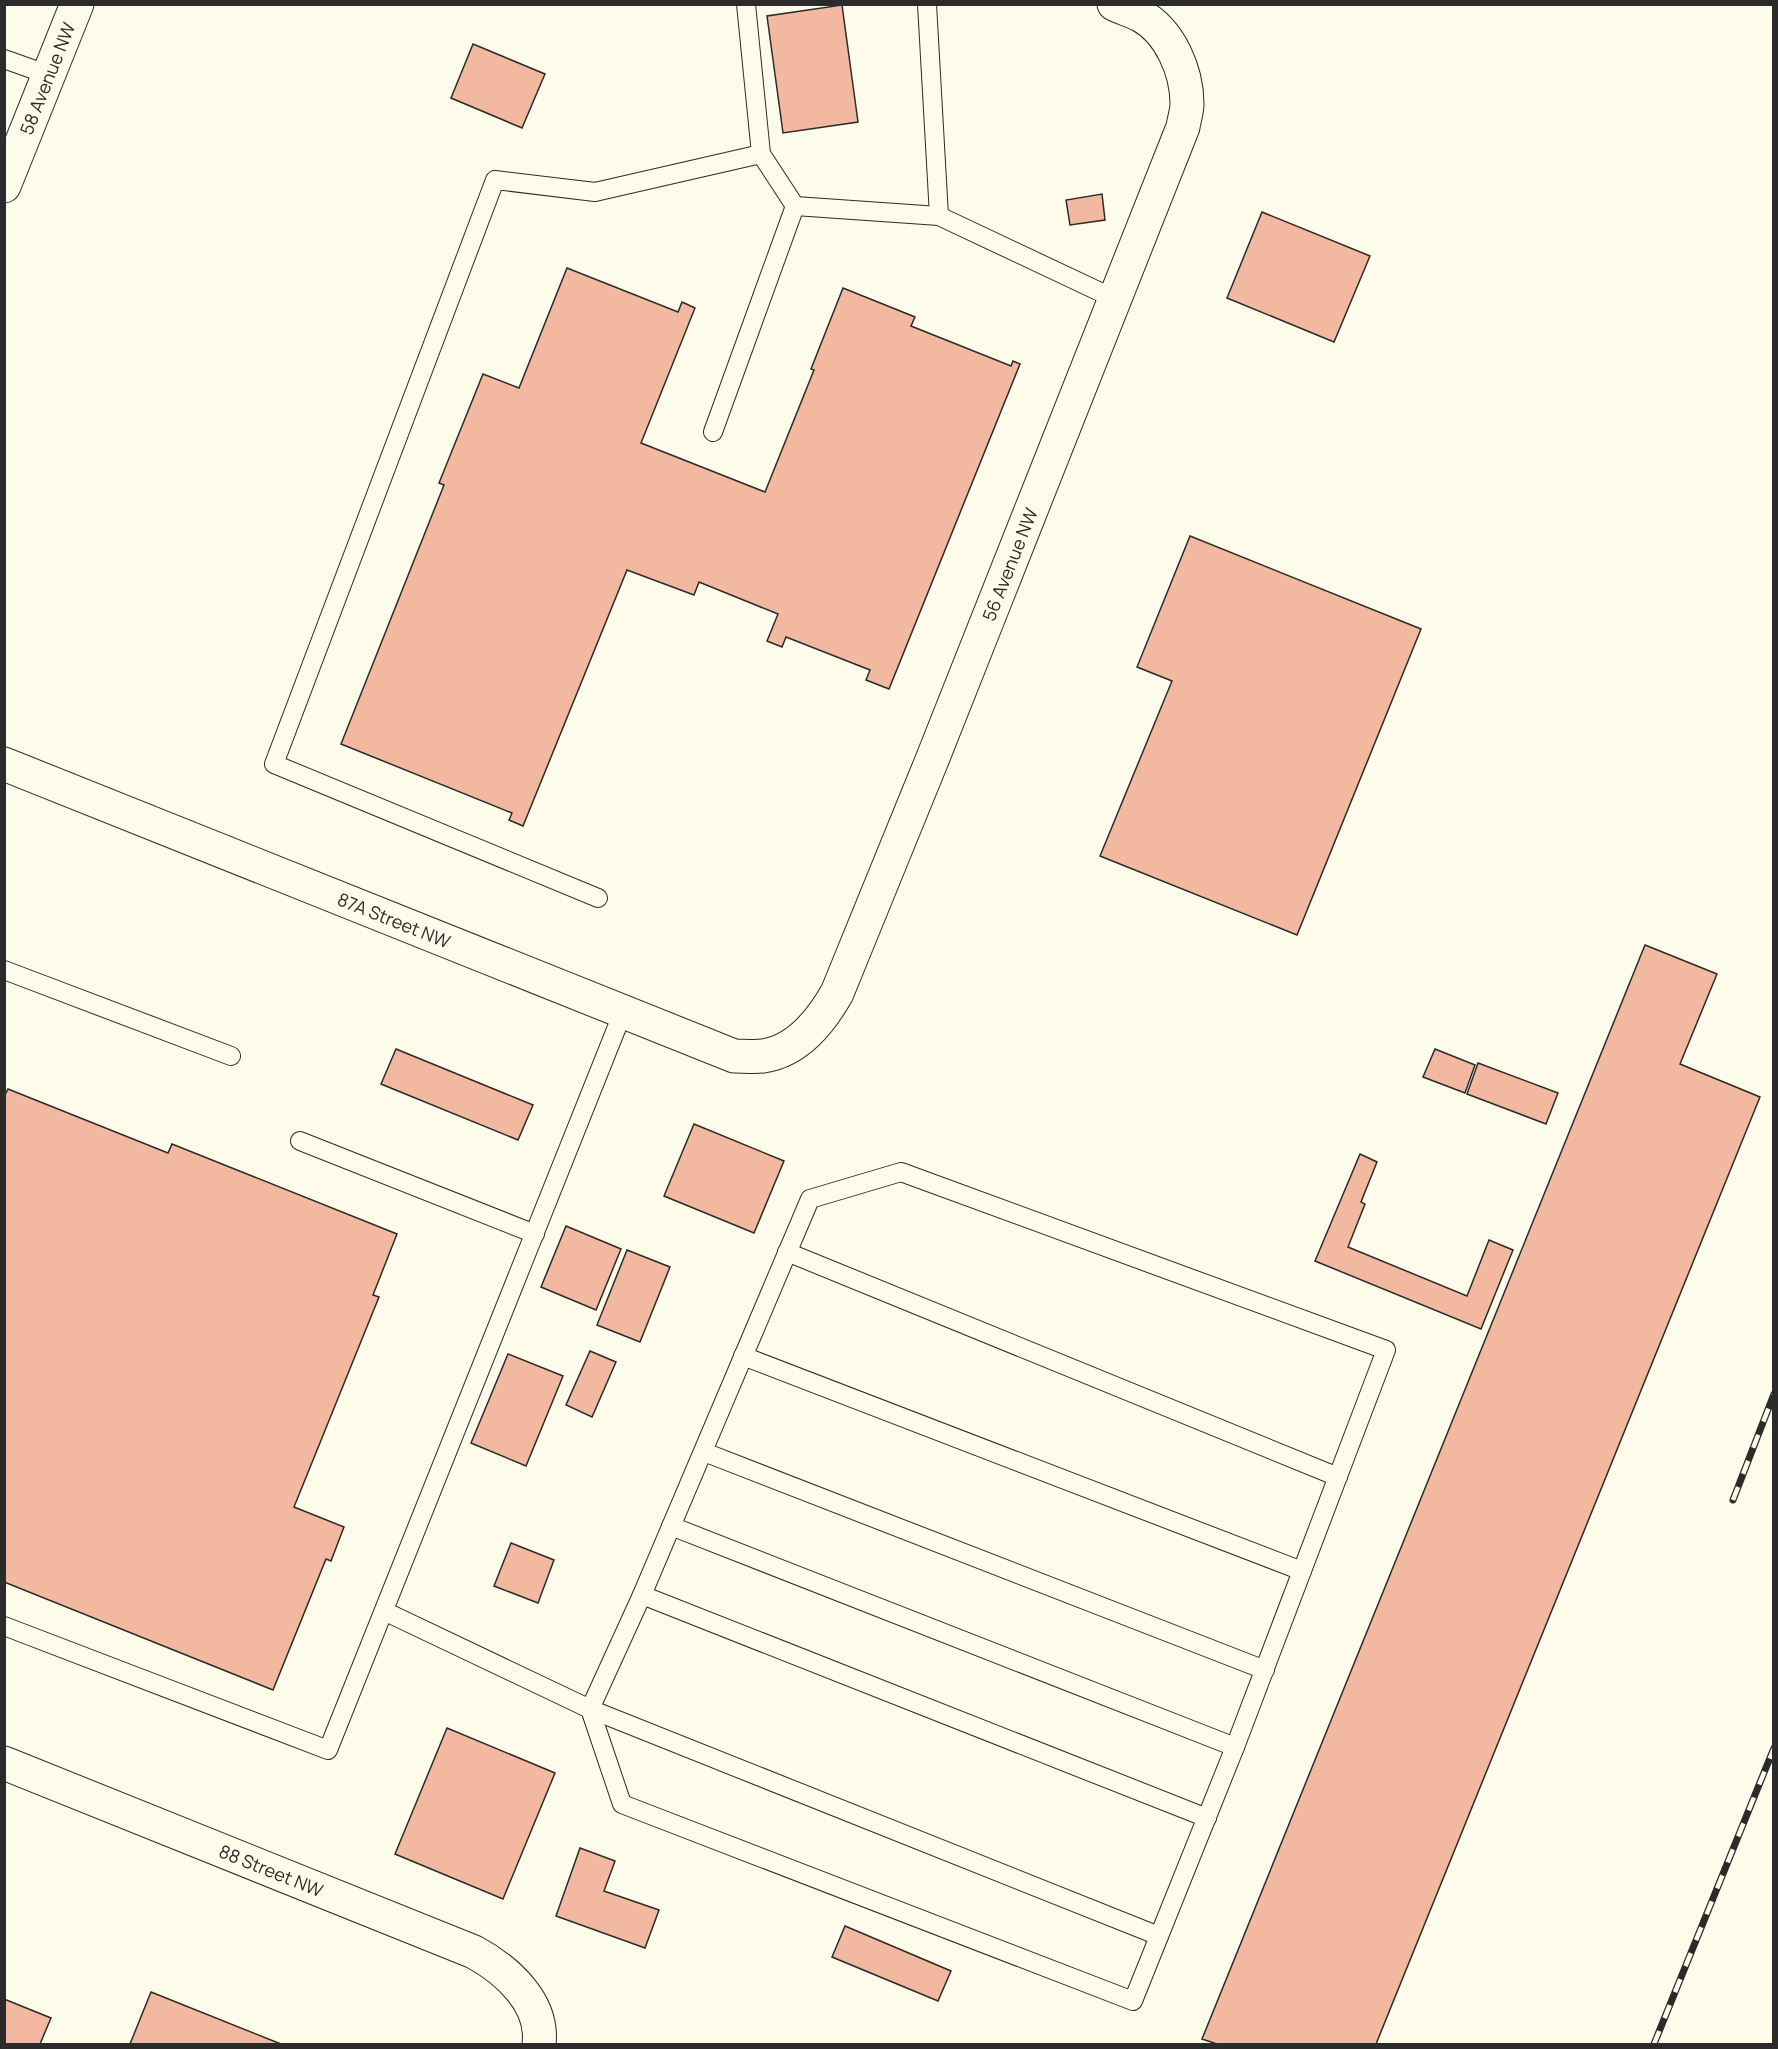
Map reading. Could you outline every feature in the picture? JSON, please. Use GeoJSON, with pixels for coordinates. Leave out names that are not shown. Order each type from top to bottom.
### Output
{"type":"FeatureCollection","features":[{"type":"Feature","properties":{"kind":"street","name":"58 Avenue NW"},"geometry":{"type":"LineString","coordinates":[[4,186],[77,4]]}},
{"type":"Feature","properties":{"kind":"street","name":"56 Avenue NW"},"geometry":{"type":"LineString","coordinates":[[787,1048],[807,1034],[823,1017],[837,993],[1183,127],[1187,105],[1185,82],[1170,43],[1155,26],[1141,16],[1114,4]]}},
{"type":"Feature","properties":{"kind":"street","name":"87A Street NW"},"geometry":{"type":"LineString","coordinates":[[4,764],[734,1056],[764,1056],[787,1048]]}},
{"type":"Feature","properties":{"kind":"street","name":"88 Street NW"},"geometry":{"type":"LineString","coordinates":[[4,1763],[494,1962],[510,1977],[535,2013],[540,2035],[539,2044]]}},
{"type":"Feature","properties":{"kind":"lane"},"geometry":{"type":"LineString","coordinates":[[746,4],[760,154],[795,206]]}},
{"type":"Feature","properties":{"kind":"lane"},"geometry":{"type":"LineString","coordinates":[[927,4],[939,216]]}},
{"type":"Feature","properties":{"kind":"lane"},"geometry":{"type":"LineString","coordinates":[[4,59],[49,75]]}},
{"type":"Feature","properties":{"kind":"lane"},"geometry":{"type":"LineString","coordinates":[[598,898],[274,764],[495,180],[595,192],[760,154]]}},
{"type":"Feature","properties":{"kind":"lane"},"geometry":{"type":"LineString","coordinates":[[795,206],[939,216],[1115,299]]}},
{"type":"Feature","properties":{"kind":"lane"},"geometry":{"type":"LineString","coordinates":[[713,432],[795,206]]}},
{"type":"Feature","properties":{"kind":"lane"},"geometry":{"type":"LineString","coordinates":[[4,970],[231,1056]]}},
{"type":"Feature","properties":{"kind":"lane"},"geometry":{"type":"LineString","coordinates":[[4,1626],[328,1750],[623,1012]]}},
{"type":"Feature","properties":{"kind":"lane"},"geometry":{"type":"LineString","coordinates":[[300,1141],[535,1234]]}},
{"type":"Feature","properties":{"kind":"lane"},"geometry":{"type":"LineString","coordinates":[[901,1172],[1386,1350],[1235,1748],[1133,2001],[622,1804],[590,1709],[704,1452],[743,1356],[810,1199],[901,1172]]}},
{"type":"Feature","properties":{"kind":"lane"},"geometry":{"type":"LineString","coordinates":[[787,1252],[1338,1477]]}},
{"type":"Feature","properties":{"kind":"lane"},"geometry":{"type":"LineString","coordinates":[[743,1356],[1302,1571]]}},
{"type":"Feature","properties":{"kind":"lane"},"geometry":{"type":"LineString","coordinates":[[704,1452],[1265,1670]]}},
{"type":"Feature","properties":{"kind":"lane"},"geometry":{"type":"LineString","coordinates":[[671,1526],[1235,1748]]}},
{"type":"Feature","properties":{"kind":"lane"},"geometry":{"type":"LineString","coordinates":[[642,1595],[1207,1818]]}},
{"type":"Feature","properties":{"kind":"lane"},"geometry":{"type":"LineString","coordinates":[[384,1611],[590,1709],[1159,1936]]}},
{"type":"Feature","properties":{"kind":"building"},"geometry":{"type":"Polygon","coordinates":[[[842,5],[858,122],[783,133],[767,16],[842,5]]]}},
{"type":"Feature","properties":{"kind":"building"},"geometry":{"type":"Polygon","coordinates":[[[473,44],[545,74],[522,128],[451,98],[473,44]]]}},
{"type":"Feature","properties":{"kind":"building"},"geometry":{"type":"Polygon","coordinates":[[[1102,194],[1105,220],[1070,225],[1066,200],[1102,194]]]}},
{"type":"Feature","properties":{"kind":"building"},"geometry":{"type":"Polygon","coordinates":[[[1262,212],[1370,256],[1334,342],[1227,298],[1262,212]]]}},
{"type":"Feature","properties":{"kind":"building"},"geometry":{"type":"Polygon","coordinates":[[[567,268],[678,312],[682,302],[695,308],[641,443],[765,492],[814,370],[811,369],[843,288],[915,317],[911,326],[1011,366],[1013,361],[1020,364],[889,689],[866,680],[870,670],[786,637],[782,647],[767,641],[778,614],[699,582],[694,595],[627,570],[523,826],[509,820],[512,813],[341,744],[444,485],[439,483],[483,374],[519,388],[567,268]]]}},
{"type":"Feature","properties":{"kind":"building"},"geometry":{"type":"Polygon","coordinates":[[[1190,536],[1421,629],[1297,935],[1100,856],[1172,681],[1137,667],[1190,536]]]}},
{"type":"Feature","properties":{"kind":"building"},"geometry":{"type":"Polygon","coordinates":[[[1645,945],[1717,974],[1680,1064],[1760,1097],[1376,2044],[1217,2044],[1202,2039],[1645,945]]]}},
{"type":"Feature","properties":{"kind":"building"},"geometry":{"type":"Polygon","coordinates":[[[396,1049],[533,1105],[518,1140],[381,1084],[396,1049]]]}},
{"type":"Feature","properties":{"kind":"building"},"geometry":{"type":"Polygon","coordinates":[[[1435,1049],[1475,1065],[1465,1093],[1423,1077],[1435,1049]]]}},
{"type":"Feature","properties":{"kind":"building"},"geometry":{"type":"Polygon","coordinates":[[[1478,1063],[1558,1093],[1546,1124],[1467,1094],[1478,1063]]]}},
{"type":"Feature","properties":{"kind":"building"},"geometry":{"type":"Polygon","coordinates":[[[8,1089],[168,1153],[172,1144],[397,1234],[373,1295],[379,1297],[294,1507],[344,1527],[331,1561],[326,1559],[273,1690],[4,1582],[4,1097],[8,1089]]]}},
{"type":"Feature","properties":{"kind":"building"},"geometry":{"type":"Polygon","coordinates":[[[694,1124],[784,1161],[754,1233],[664,1196],[694,1124]]]}},
{"type":"Feature","properties":{"kind":"building"},"geometry":{"type":"Polygon","coordinates":[[[1360,1154],[1377,1162],[1361,1202],[1365,1204],[1348,1247],[1467,1296],[1489,1240],[1513,1250],[1481,1329],[1315,1261],[1360,1154]]]}},
{"type":"Feature","properties":{"kind":"building"},"geometry":{"type":"Polygon","coordinates":[[[566,1226],[621,1249],[596,1310],[541,1287],[566,1226]]]}},
{"type":"Feature","properties":{"kind":"building"},"geometry":{"type":"Polygon","coordinates":[[[627,1250],[670,1267],[640,1342],[597,1325],[627,1250]]]}},
{"type":"Feature","properties":{"kind":"building"},"geometry":{"type":"Polygon","coordinates":[[[590,1351],[616,1362],[592,1417],[566,1405],[590,1351]]]}},
{"type":"Feature","properties":{"kind":"building"},"geometry":{"type":"Polygon","coordinates":[[[508,1354],[563,1376],[526,1466],[471,1443],[508,1354]]]}},
{"type":"Feature","properties":{"kind":"building"},"geometry":{"type":"Polygon","coordinates":[[[511,1543],[554,1560],[538,1603],[494,1586],[511,1543]]]}},
{"type":"Feature","properties":{"kind":"building"},"geometry":{"type":"Polygon","coordinates":[[[447,1728],[555,1773],[503,1899],[395,1854],[447,1728]]]}},
{"type":"Feature","properties":{"kind":"building"},"geometry":{"type":"Polygon","coordinates":[[[580,1848],[615,1861],[604,1891],[659,1910],[645,1948],[556,1916],[580,1848]]]}},
{"type":"Feature","properties":{"kind":"building"},"geometry":{"type":"Polygon","coordinates":[[[845,1926],[951,1971],[938,2001],[832,1957],[845,1926]]]}},
{"type":"Feature","properties":{"kind":"building"},"geometry":{"type":"Polygon","coordinates":[[[151,1992],[281,2044],[130,2044],[151,1992]]]}},
{"type":"Feature","properties":{"kind":"building"},"geometry":{"type":"Polygon","coordinates":[[[4,1999],[51,2018],[40,2044],[4,2044],[4,1999]]]}},
{"type":"Feature","properties":{"kind":"railway"},"geometry":{"type":"LineString","coordinates":[[1733,1500],[1774,1394]]}},
{"type":"Feature","properties":{"kind":"railway"},"geometry":{"type":"LineString","coordinates":[[1654,2044],[1774,1748]]}}]}
